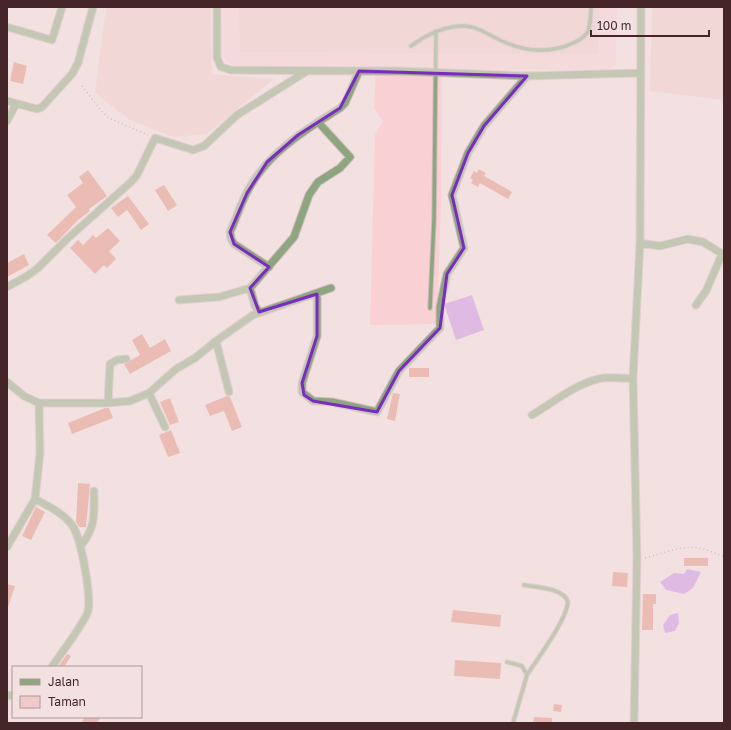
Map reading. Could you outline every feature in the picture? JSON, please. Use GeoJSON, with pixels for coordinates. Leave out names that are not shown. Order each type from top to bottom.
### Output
{"type":"FeatureCollection","features":[{"type":"Feature","properties":{"kind":"street"},"geometry":{"type":"LineString","coordinates":[[7,27],[52,40],[62,7]]}},
{"type":"Feature","properties":{"kind":"street"},"geometry":{"type":"LineString","coordinates":[[7,101],[37,109],[42,107],[72,75],[78,63],[93,7]]}},
{"type":"Feature","properties":{"kind":"street"},"geometry":{"type":"LineString","coordinates":[[217,7],[217,58],[221,67],[231,70],[360,71],[527,76],[640,73]]}},
{"type":"Feature","properties":{"kind":"street"},"geometry":{"type":"LineString","coordinates":[[634,723],[637,559],[633,378],[640,243],[641,7]]}},
{"type":"Feature","properties":{"kind":"street"},"geometry":{"type":"LineString","coordinates":[[7,287],[38,268],[67,239],[131,182],[137,175],[155,138],[193,150],[198,149],[204,146],[237,115],[308,71]]}},
{"type":"Feature","properties":{"kind":"street"},"geometry":{"type":"LineString","coordinates":[[269,267],[234,244],[231,238],[230,232],[247,193],[267,162],[283,146],[340,108],[345,103],[360,71]]}},
{"type":"Feature","properties":{"kind":"street"},"geometry":{"type":"LineString","coordinates":[[317,294],[317,336],[302,383],[302,392],[313,401],[332,402],[377,412],[399,370],[440,328],[440,307],[447,274],[464,248],[452,195],[468,153],[484,126],[527,76]]}},
{"type":"Feature","properties":{"kind":"street"},"geometry":{"type":"LineString","coordinates":[[7,121],[16,104]]}},
{"type":"Feature","properties":{"kind":"street"},"geometry":{"type":"LineString","coordinates":[[180,300],[219,297],[250,288],[294,237],[309,195],[315,186],[318,182],[340,168],[350,158],[318,122]]}},
{"type":"Feature","properties":{"kind":"street"},"geometry":{"type":"LineString","coordinates":[[640,243],[660,246],[688,239],[703,242],[723,254],[706,291],[696,305]]}},
{"type":"Feature","properties":{"kind":"street"},"geometry":{"type":"LineString","coordinates":[[250,288],[255,306],[259,312]]}},
{"type":"Feature","properties":{"kind":"street"},"geometry":{"type":"LineString","coordinates":[[7,382],[27,398],[39,403],[108,403],[130,401],[149,393],[176,369],[195,358],[216,341],[259,312],[332,288]]}},
{"type":"Feature","properties":{"kind":"street"},"geometry":{"type":"LineString","coordinates":[[216,341],[229,392]]}},
{"type":"Feature","properties":{"kind":"street"},"geometry":{"type":"LineString","coordinates":[[108,403],[110,364],[117,360],[126,359]]}},
{"type":"Feature","properties":{"kind":"street"},"geometry":{"type":"LineString","coordinates":[[532,415],[565,396],[573,389],[591,381],[600,378],[633,378]]}},
{"type":"Feature","properties":{"kind":"street"},"geometry":{"type":"LineString","coordinates":[[149,393],[165,427]]}},
{"type":"Feature","properties":{"kind":"street"},"geometry":{"type":"LineString","coordinates":[[7,547],[35,499],[40,453],[39,403]]}},
{"type":"Feature","properties":{"kind":"street"},"geometry":{"type":"LineString","coordinates":[[81,546],[90,534],[94,520],[94,491]]}},
{"type":"Feature","properties":{"kind":"street"},"geometry":{"type":"LineString","coordinates":[[35,499],[66,518],[73,526],[81,546],[90,602],[89,608],[53,666]]}},
{"type":"Feature","properties":{"kind":"lane"},"geometry":{"type":"LineString","coordinates":[[411,46],[423,37],[436,31],[464,26],[476,28],[502,42],[524,49],[539,51],[558,48],[580,41],[586,36],[590,29],[591,7]]}},
{"type":"Feature","properties":{"kind":"lane"},"geometry":{"type":"LineString","coordinates":[[430,308],[434,220],[436,31]]}},
{"type":"Feature","properties":{"kind":"lane"},"geometry":{"type":"LineString","coordinates":[[513,723],[527,675],[552,636],[563,616],[568,602],[565,596],[558,592],[524,584]]}},
{"type":"Feature","properties":{"kind":"lane"},"geometry":{"type":"LineString","coordinates":[[507,662],[522,666],[527,675]]}},
{"type":"Feature","properties":{"kind":"path"},"geometry":{"type":"LineString","coordinates":[[82,86],[103,113],[109,118],[155,138]]}},
{"type":"Feature","properties":{"kind":"path"},"geometry":{"type":"LineString","coordinates":[[637,559],[675,548],[686,547],[701,548],[724,556]]}},
{"type":"Feature","properties":{"kind":"highlighted area"},"geometry":{"type":"Polygon","coordinates":[[[359,71],[527,76],[484,126],[468,153],[452,195],[464,248],[447,274],[440,328],[399,371],[377,412],[313,401],[304,395],[302,383],[317,336],[317,294],[259,312],[250,288],[269,267],[234,244],[230,232],[247,193],[267,162],[298,135],[340,108],[359,71]]]}},
{"type":"Feature","properties":{"kind":"shaded area"},"geometry":{"type":"Polygon","coordinates":[[[222,7],[617,7],[616,65],[608,70],[442,69],[441,205],[437,324],[370,325],[375,135],[383,121],[374,109],[376,68],[234,66],[221,56],[222,7]]]}},
{"type":"Feature","properties":{"kind":"shaded area"},"geometry":{"type":"Polygon","coordinates":[[[472,295],[484,330],[456,340],[444,304],[472,295]]]}},
{"type":"Feature","properties":{"kind":"shaded area"},"geometry":{"type":"Polygon","coordinates":[[[687,569],[701,572],[693,588],[684,594],[666,590],[660,582],[674,573],[684,574],[687,569]]]}},
{"type":"Feature","properties":{"kind":"shaded area"},"geometry":{"type":"Polygon","coordinates":[[[678,613],[679,623],[675,631],[665,633],[663,625],[670,615],[678,613]]]}},
{"type":"Feature","properties":{"kind":"green space"},"geometry":{"type":"Polygon","coordinates":[[[106,7],[211,7],[212,74],[274,79],[207,134],[173,137],[130,120],[95,93],[106,7]]]}},
{"type":"Feature","properties":{"kind":"green space"},"geometry":{"type":"Polygon","coordinates":[[[239,7],[599,7],[599,54],[240,52],[239,7]]]}},
{"type":"Feature","properties":{"kind":"green space"},"geometry":{"type":"Polygon","coordinates":[[[652,7],[724,7],[724,100],[650,91],[652,7]]]}},
{"type":"Feature","properties":{"kind":"building"},"geometry":{"type":"Polygon","coordinates":[[[14,62],[27,66],[23,84],[10,81],[14,62]]]}},
{"type":"Feature","properties":{"kind":"building"},"geometry":{"type":"Polygon","coordinates":[[[479,169],[486,173],[484,176],[512,192],[508,199],[480,183],[478,187],[471,183],[473,180],[470,178],[474,171],[477,173],[479,169]]]}},
{"type":"Feature","properties":{"kind":"building"},"geometry":{"type":"Polygon","coordinates":[[[88,170],[107,196],[89,209],[90,211],[78,220],[56,243],[47,235],[76,207],[67,195],[83,183],[79,177],[88,170]]]}},
{"type":"Feature","properties":{"kind":"building"},"geometry":{"type":"Polygon","coordinates":[[[164,185],[177,205],[168,211],[155,190],[164,185]]]}},
{"type":"Feature","properties":{"kind":"building"},"geometry":{"type":"Polygon","coordinates":[[[128,196],[149,224],[141,230],[127,210],[118,217],[111,208],[128,196]]]}},
{"type":"Feature","properties":{"kind":"building"},"geometry":{"type":"Polygon","coordinates":[[[108,228],[120,241],[109,251],[116,259],[107,268],[104,265],[95,274],[70,248],[78,240],[83,245],[93,235],[96,238],[108,228]]]}},
{"type":"Feature","properties":{"kind":"building"},"geometry":{"type":"Polygon","coordinates":[[[24,254],[29,265],[7,277],[7,263],[24,254]]]}},
{"type":"Feature","properties":{"kind":"building"},"geometry":{"type":"Polygon","coordinates":[[[142,334],[150,348],[165,339],[171,351],[130,374],[124,364],[140,355],[132,340],[142,334]]]}},
{"type":"Feature","properties":{"kind":"building"},"geometry":{"type":"Polygon","coordinates":[[[409,368],[429,368],[429,377],[409,377],[409,368]]]}},
{"type":"Feature","properties":{"kind":"building"},"geometry":{"type":"Polygon","coordinates":[[[393,393],[400,394],[395,421],[387,419],[393,393]]]}},
{"type":"Feature","properties":{"kind":"building"},"geometry":{"type":"Polygon","coordinates":[[[227,396],[230,397],[242,427],[232,431],[224,411],[210,416],[205,405],[227,396]]]}},
{"type":"Feature","properties":{"kind":"building"},"geometry":{"type":"Polygon","coordinates":[[[170,398],[179,422],[170,425],[160,402],[170,398]]]}},
{"type":"Feature","properties":{"kind":"building"},"geometry":{"type":"Polygon","coordinates":[[[105,408],[109,408],[113,418],[72,434],[68,423],[105,408]]]}},
{"type":"Feature","properties":{"kind":"building"},"geometry":{"type":"Polygon","coordinates":[[[171,430],[180,453],[168,457],[159,435],[171,430]]]}},
{"type":"Feature","properties":{"kind":"building"},"geometry":{"type":"Polygon","coordinates":[[[78,483],[90,484],[86,527],[79,527],[76,522],[78,483]]]}},
{"type":"Feature","properties":{"kind":"building"},"geometry":{"type":"Polygon","coordinates":[[[36,507],[45,512],[31,540],[22,536],[36,507]]]}},
{"type":"Feature","properties":{"kind":"building"},"geometry":{"type":"Polygon","coordinates":[[[684,558],[708,558],[708,566],[684,566],[684,558]]]}},
{"type":"Feature","properties":{"kind":"building"},"geometry":{"type":"Polygon","coordinates":[[[613,572],[628,573],[627,587],[612,586],[613,572]]]}},
{"type":"Feature","properties":{"kind":"building"},"geometry":{"type":"Polygon","coordinates":[[[7,584],[15,586],[8,607],[7,607],[7,584]]]}},
{"type":"Feature","properties":{"kind":"building"},"geometry":{"type":"Polygon","coordinates":[[[643,594],[656,594],[656,604],[653,604],[653,630],[642,630],[643,594]]]}},
{"type":"Feature","properties":{"kind":"building"},"geometry":{"type":"Polygon","coordinates":[[[453,610],[501,615],[500,627],[451,622],[453,610]]]}},
{"type":"Feature","properties":{"kind":"building"},"geometry":{"type":"Polygon","coordinates":[[[67,654],[71,656],[65,666],[59,666],[67,654]]]}},
{"type":"Feature","properties":{"kind":"building"},"geometry":{"type":"Polygon","coordinates":[[[455,660],[501,663],[500,679],[454,676],[455,660]]]}},
{"type":"Feature","properties":{"kind":"building"},"geometry":{"type":"Polygon","coordinates":[[[554,704],[562,705],[561,712],[553,711],[554,704]]]}},
{"type":"Feature","properties":{"kind":"building"},"geometry":{"type":"Polygon","coordinates":[[[534,717],[552,718],[552,723],[533,723],[534,717]]]}},
{"type":"Feature","properties":{"kind":"building"},"geometry":{"type":"Polygon","coordinates":[[[84,718],[100,718],[97,723],[81,723],[84,718]]]}}]}
